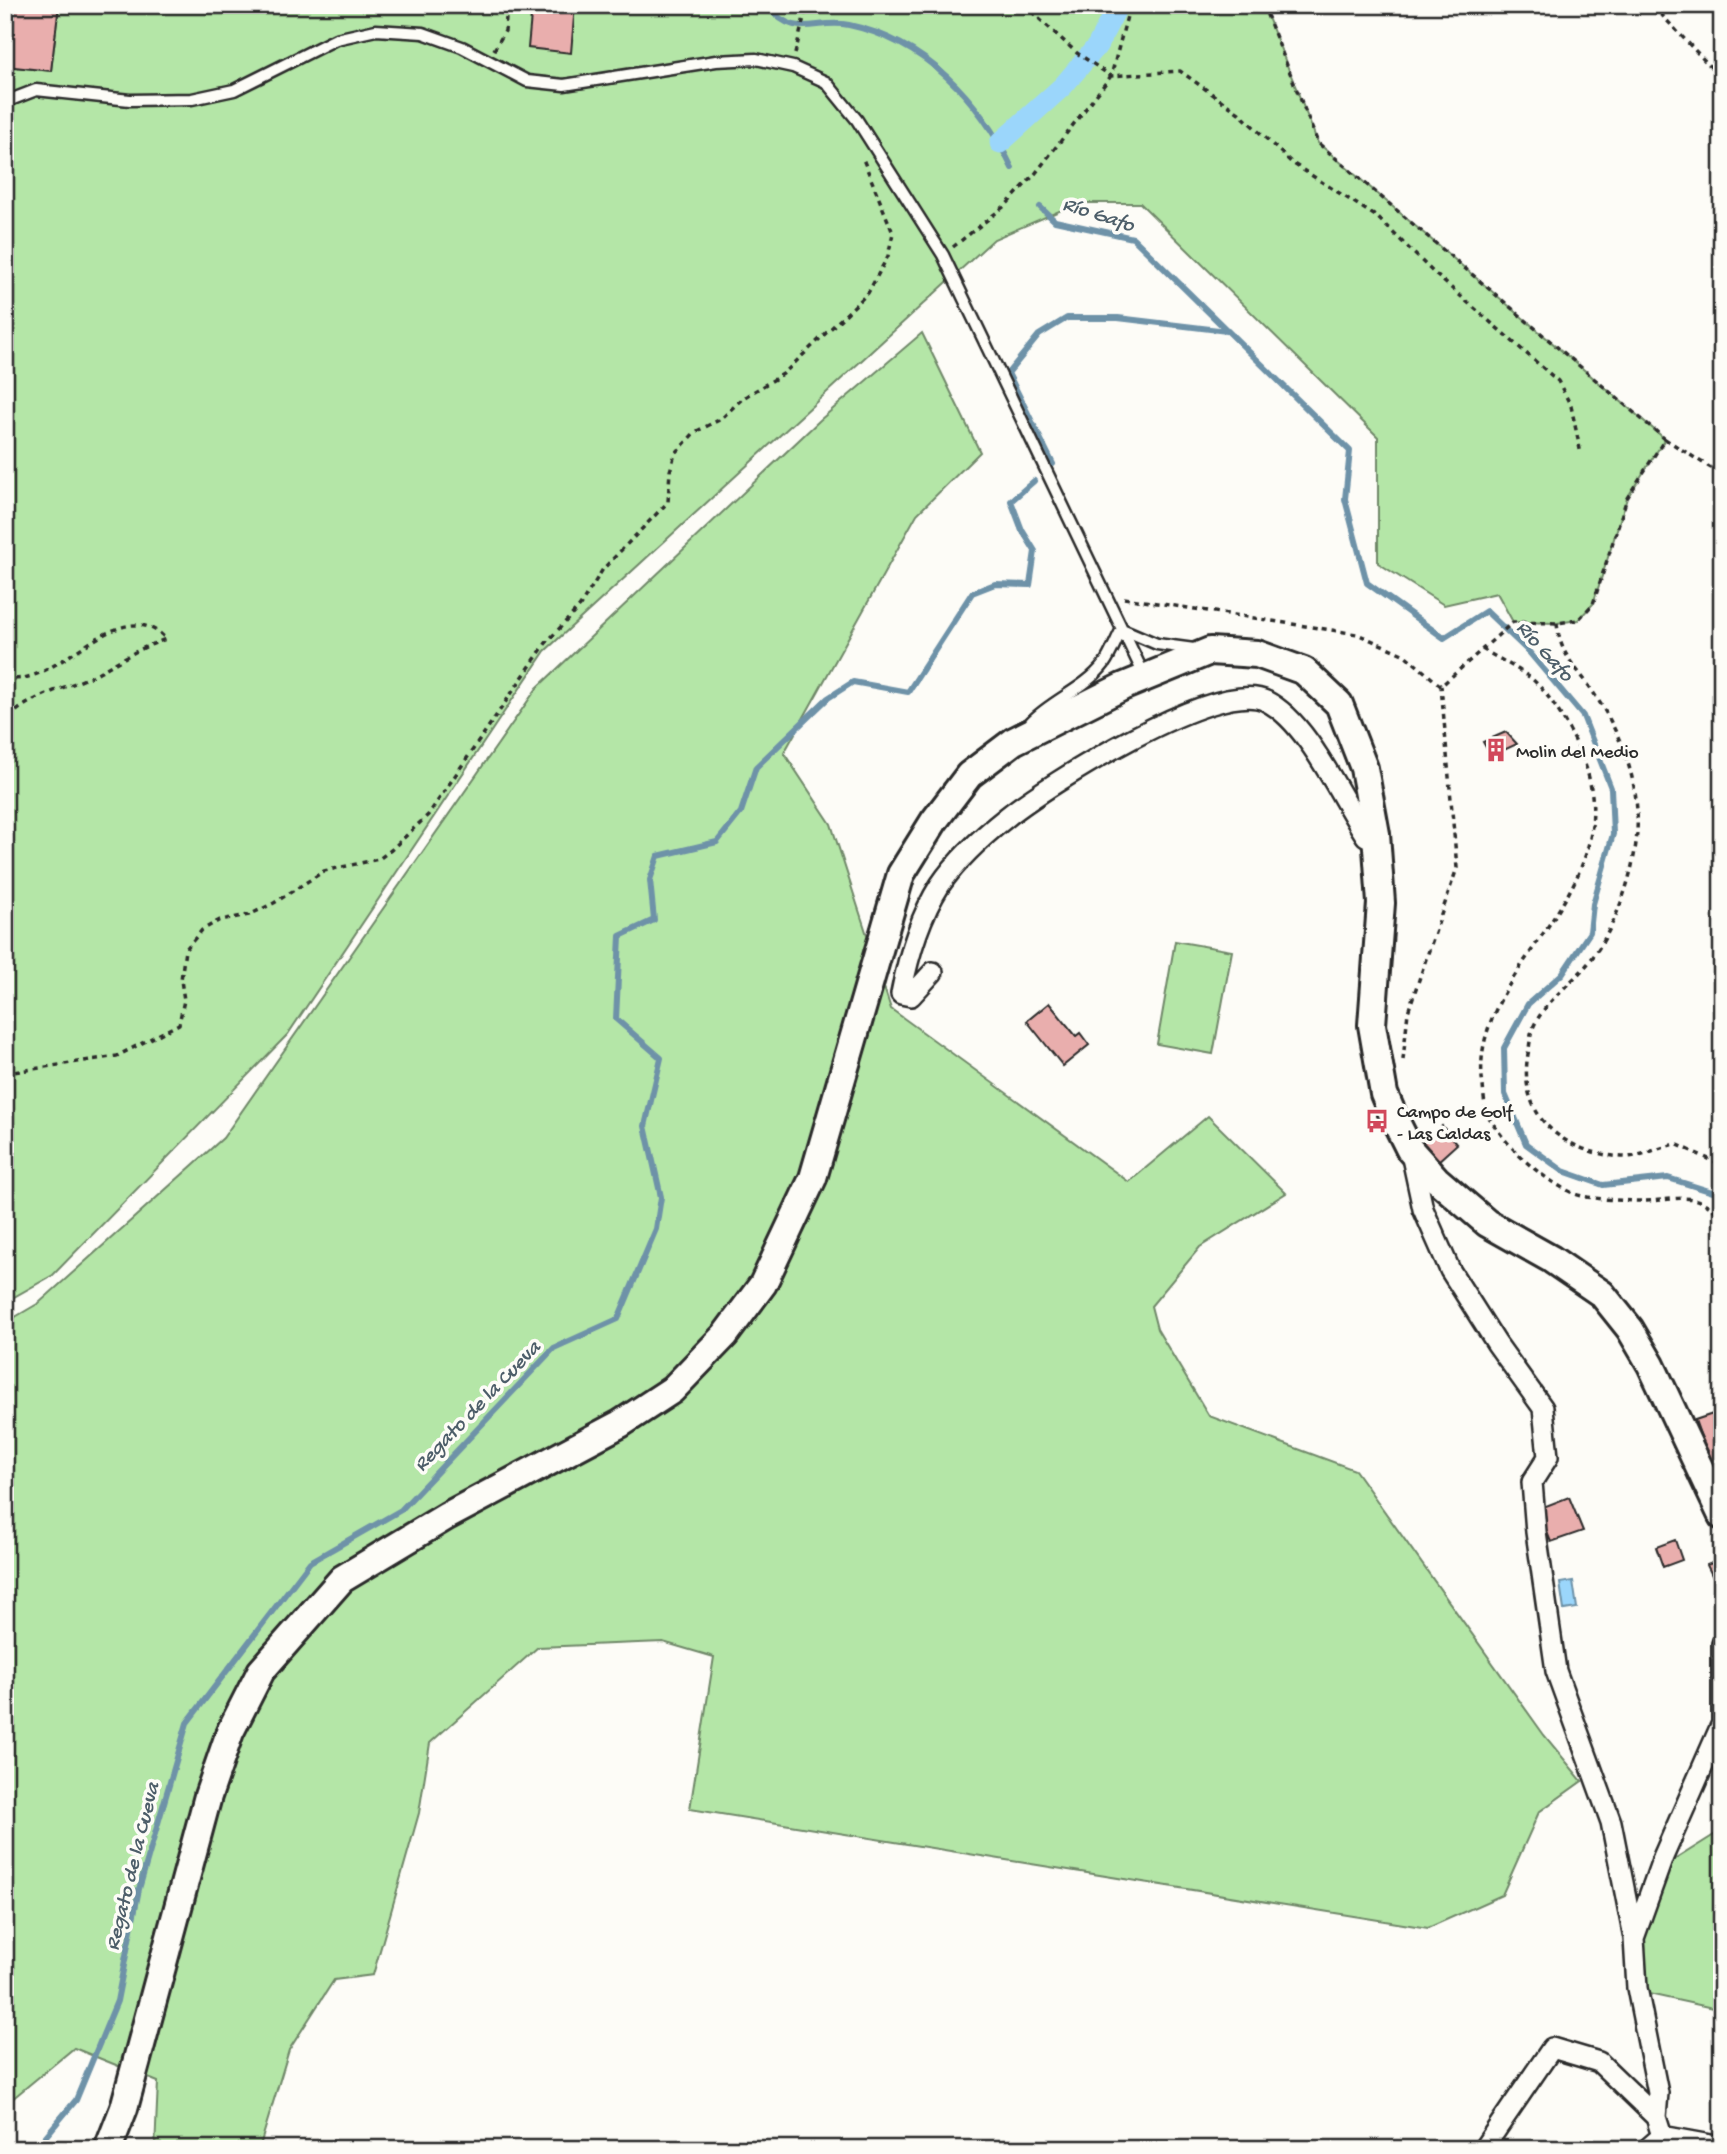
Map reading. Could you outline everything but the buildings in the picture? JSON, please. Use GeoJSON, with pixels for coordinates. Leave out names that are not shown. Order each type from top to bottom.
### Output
{"type":"FeatureCollection","features":[{"type":"Feature","properties":{"kind":"street"},"geometry":{"type":"LineString","coordinates":[[108,2149],[124,2108],[208,1796],[230,1732],[261,1671],[342,1579],[447,1516],[651,1404],[672,1390],[725,1335],[763,1284],[813,1178],[901,874],[934,821],[969,775],[1014,741],[1145,677],[1210,651],[1257,654],[1304,671],[1339,704],[1364,768],[1377,841],[1381,903],[1372,1025],[1384,1094],[1410,1150],[1423,1209],[1450,1270],[1497,1344],[1543,1408],[1548,1457],[1532,1482],[1536,1532],[1556,1671],[1611,1822],[1634,1938],[1637,1988],[1658,2093],[1655,2134]]}},
{"type":"Feature","properties":{"kind":"street"},"geometry":{"type":"LineString","coordinates":[[933,972],[911,996],[901,994],[916,934],[940,885],[970,851],[1007,817],[1066,775],[1102,755],[1161,725],[1241,695],[1265,700],[1286,715],[1312,748],[1366,836],[1377,841]]}},
{"type":"Feature","properties":{"kind":"street"},"geometry":{"type":"LineString","coordinates":[[1410,1150],[1436,1179],[1487,1223],[1551,1259],[1602,1294],[1630,1329],[1651,1365],[1722,1516]]}},
{"type":"Feature","properties":{"kind":"street"},"geometry":{"type":"LineString","coordinates":[[1634,1938],[1663,1857],[1722,1723],[1722,1644]]}},
{"type":"Feature","properties":{"kind":"street"},"geometry":{"type":"LineString","coordinates":[[1483,2149],[1552,2048],[1599,2062],[1655,2134],[1722,2147]]}},
{"type":"Feature","properties":{"kind":"lane"},"geometry":{"type":"LineString","coordinates":[[5,102],[36,90],[130,100],[192,99],[234,90],[336,39],[376,30],[423,33],[527,81],[564,85],[716,61],[768,62],[793,67],[826,82],[866,134],[943,255],[1145,677]]}},
{"type":"Feature","properties":{"kind":"lane"},"geometry":{"type":"LineString","coordinates":[[1122,629],[1157,643],[1210,651]]}},
{"type":"Feature","properties":{"kind":"lane"},"geometry":{"type":"LineString","coordinates":[[1014,741],[1045,708],[1084,683],[1104,664],[1122,629]]}},
{"type":"Feature","properties":{"kind":"path"},"geometry":{"type":"LineString","coordinates":[[487,61],[505,31],[507,5]]}},
{"type":"Feature","properties":{"kind":"path"},"geometry":{"type":"LineString","coordinates":[[799,39],[807,5]]}},
{"type":"Feature","properties":{"kind":"path"},"geometry":{"type":"LineString","coordinates":[[1024,5],[1077,53],[1111,76],[1180,71],[1239,113],[1292,163],[1377,218],[1434,274],[1558,381],[1571,406],[1581,454]]}},
{"type":"Feature","properties":{"kind":"path"},"geometry":{"type":"LineString","coordinates":[[943,255],[1006,205],[1035,174],[1111,76],[1130,5]]}},
{"type":"Feature","properties":{"kind":"path"},"geometry":{"type":"LineString","coordinates":[[1263,5],[1318,143],[1665,439],[1722,475]]}},
{"type":"Feature","properties":{"kind":"path"},"geometry":{"type":"LineString","coordinates":[[1656,5],[1658,11],[1722,79]]}},
{"type":"Feature","properties":{"kind":"path"},"geometry":{"type":"LineString","coordinates":[[5,1071],[117,1056],[179,1024],[184,1000],[181,980],[185,950],[202,930],[274,903],[324,871],[379,859],[428,815],[547,643],[580,607],[603,569],[668,502],[670,471],[675,454],[695,432],[722,419],[743,398],[783,374],[868,293],[888,256],[893,233],[862,157],[862,142],[866,134]]}},
{"type":"Feature","properties":{"kind":"path"},"geometry":{"type":"LineString","coordinates":[[1441,686],[1513,622],[1557,624],[1578,620],[1593,604],[1628,498],[1665,439]]}},
{"type":"Feature","properties":{"kind":"path"},"geometry":{"type":"LineString","coordinates":[[1122,598],[1357,635],[1405,655],[1441,686],[1457,868],[1408,1012],[1402,1066]]}},
{"type":"Feature","properties":{"kind":"path"},"geometry":{"type":"LineString","coordinates":[[1557,624],[1559,646],[1594,692],[1631,768],[1637,830],[1630,876],[1605,940],[1586,966],[1542,1013],[1533,1028],[1526,1063],[1527,1092],[1542,1122],[1563,1139],[1589,1153],[1628,1157],[1676,1144],[1722,1166]]}},
{"type":"Feature","properties":{"kind":"path"},"geometry":{"type":"LineString","coordinates":[[5,677],[12,679],[47,670],[115,627],[158,630],[166,639],[134,650],[99,673],[25,705],[5,723]]}},
{"type":"Feature","properties":{"kind":"path"},"geometry":{"type":"LineString","coordinates":[[1482,649],[1534,681],[1579,747],[1591,781],[1591,830],[1585,858],[1570,894],[1496,1010],[1486,1034],[1481,1076],[1487,1115],[1521,1159],[1576,1194],[1643,1201],[1683,1197],[1706,1201],[1722,1217]]}},
{"type":"Feature","properties":{"kind":"green space"},"geometry":{"type":"Polygon","coordinates":[[[59,5],[1263,5],[1318,143],[1665,439],[1627,498],[1593,604],[1578,620],[1557,623],[1513,622],[1497,593],[1444,605],[1378,563],[1378,437],[1140,203],[1078,203],[994,239],[545,651],[288,1034],[53,1275],[5,1302],[5,66],[51,71],[59,5]]]}},
{"type":"Feature","properties":{"kind":"green space"},"geometry":{"type":"Polygon","coordinates":[[[922,333],[980,452],[917,514],[784,753],[831,824],[891,1009],[1129,1182],[1208,1116],[1286,1193],[1200,1247],[1151,1306],[1157,1329],[1209,1416],[1355,1470],[1544,1735],[1582,1781],[1539,1812],[1502,1895],[1428,1928],[690,1809],[714,1657],[663,1642],[538,1647],[430,1743],[419,1813],[373,1975],[334,1980],[289,2050],[259,2149],[155,2149],[158,2082],[74,2048],[5,2105],[5,1323],[39,1303],[223,1138],[537,688],[820,420],[922,333]]]}},
{"type":"Feature","properties":{"kind":"green space"},"geometry":{"type":"Polygon","coordinates":[[[1175,941],[1232,951],[1213,1054],[1157,1044],[1175,941]]]}},
{"type":"Feature","properties":{"kind":"green space"},"geometry":{"type":"Polygon","coordinates":[[[1722,1830],[1722,2010],[1644,1993],[1643,1934],[1668,1864],[1722,1830]]]}},
{"type":"Feature","properties":{"kind":"water"},"geometry":{"type":"Polygon","coordinates":[[[1573,1581],[1577,1608],[1564,1610],[1560,1583],[1573,1581]]]}},
{"type":"Feature","properties":{"kind":"waterway","name":"Río Gafo"},"geometry":{"type":"LineString","coordinates":[[766,5],[788,23],[797,26],[849,25],[877,33],[926,59],[947,77],[984,119],[1012,168]]}},
{"type":"Feature","properties":{"kind":"waterway"},"geometry":{"type":"LineString","coordinates":[[1000,143],[1063,86],[1097,46],[1118,5]]}},
{"type":"Feature","properties":{"kind":"waterway","name":"Río Gafo"},"geometry":{"type":"LineString","coordinates":[[1040,207],[1055,221],[1133,238],[1350,451],[1345,499],[1367,583],[1444,638],[1486,611],[1529,652],[1583,716],[1611,788],[1613,834],[1593,904],[1590,932],[1562,974],[1528,1004],[1504,1048],[1505,1094],[1526,1144],[1563,1171],[1603,1185],[1668,1178],[1722,1195]]}},
{"type":"Feature","properties":{"kind":"waterway","name":"Regato de la Cueva"},"geometry":{"type":"LineString","coordinates":[[1053,464],[1008,373],[1039,335],[1067,318],[1118,318],[1227,331]]}},
{"type":"Feature","properties":{"kind":"waterway","name":"Regato de la Cueva"},"geometry":{"type":"LineString","coordinates":[[35,2149],[76,2100],[117,2001],[139,1889],[187,1723],[310,1562],[401,1510],[554,1348],[618,1319],[656,1229],[661,1197],[645,1126],[661,1058],[616,1019],[620,936],[654,920],[650,880],[658,856],[717,842],[741,812],[756,767],[828,698],[853,682],[908,692],[972,593],[995,584],[1030,585],[1035,551],[1022,530],[1011,501],[1034,481]]}},
{"type":"Feature","properties":{"kind":"place","name":"Molin del Medio"},"geometry":{"type":"Point","coordinates":[1496,750]}},
{"type":"Feature","properties":{"kind":"place","name":"Campo de Golf - Las Caldas"},"geometry":{"type":"Point","coordinates":[1377,1121]}}]}
